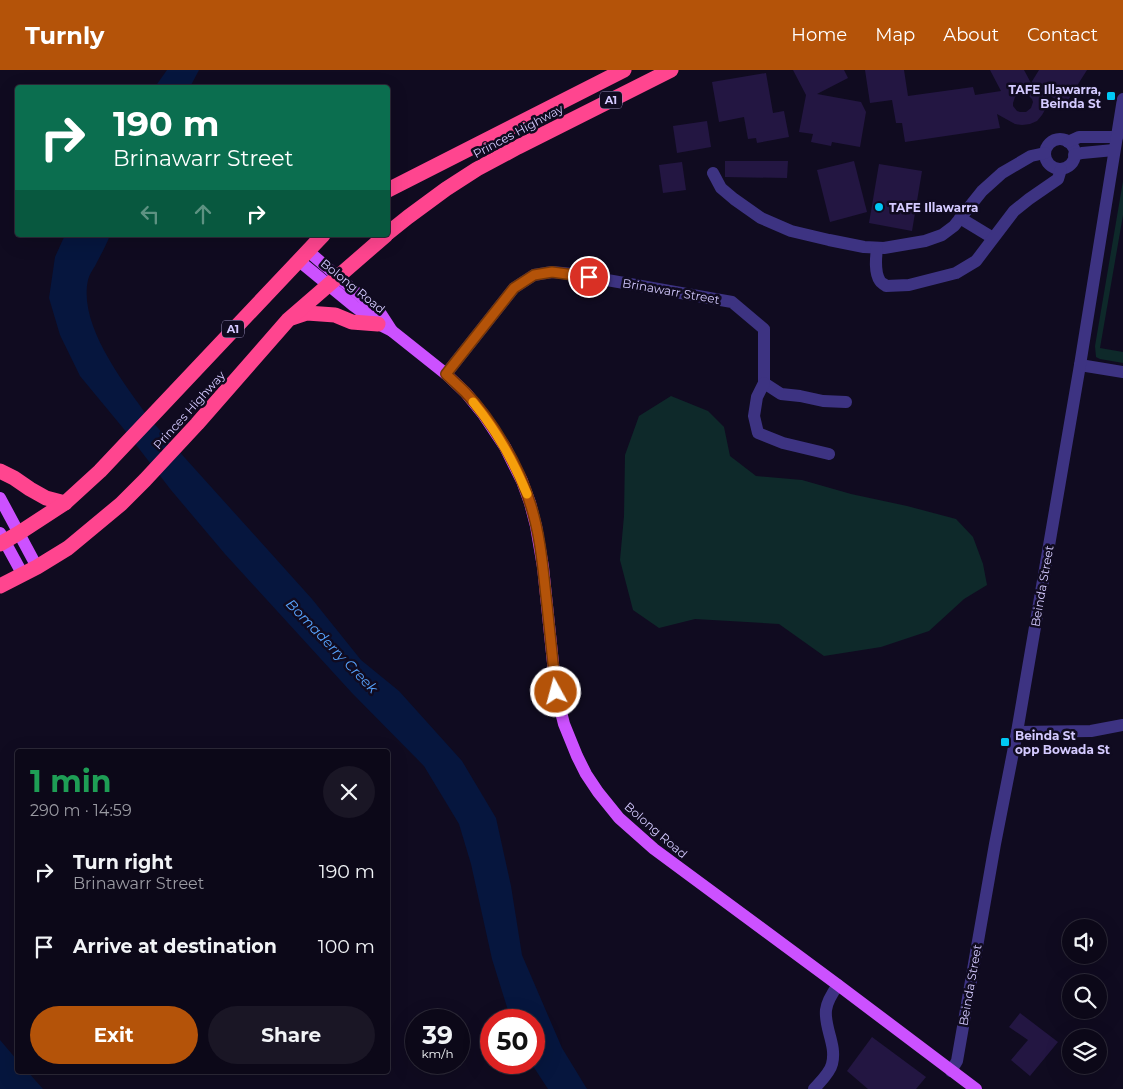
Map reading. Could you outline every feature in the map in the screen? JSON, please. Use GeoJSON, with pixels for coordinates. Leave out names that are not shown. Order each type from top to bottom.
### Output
{"type":"FeatureCollection","features":[{"type":"Feature","properties":{"kind":"highway","name":"Princes Highway"},"geometry":{"type":"LineString","coordinates":[[390,189],[624,70]]}},
{"type":"Feature","properties":{"kind":"highway","name":"Princes Highway"},"geometry":{"type":"LineString","coordinates":[[390,231],[438,194],[477,169],[518,146],[671,70]]}},
{"type":"Feature","properties":{"kind":"highway","name":"Princes Highway"},"geometry":{"type":"LineString","coordinates":[[1,540],[19,534],[65,503],[100,471],[321,237]]}},
{"type":"Feature","properties":{"kind":"highway","name":"Princes Highway"},"geometry":{"type":"LineString","coordinates":[[0,586],[37,567],[74,542],[121,504],[197,424],[288,320],[384,237]]}},
{"type":"Feature","properties":{"kind":"highway"},"geometry":{"type":"LineString","coordinates":[[288,320],[307,313],[335,315],[352,322],[378,324]]}},
{"type":"Feature","properties":{"kind":"highway"},"geometry":{"type":"LineString","coordinates":[[0,472],[14,478],[46,498],[65,503]]}},
{"type":"Feature","properties":{"kind":"main road","name":"Bolong Road"},"geometry":{"type":"LineString","coordinates":[[303,255],[333,281],[360,296],[381,314],[392,331]]}},
{"type":"Feature","properties":{"kind":"main road","name":"Bolong Road"},"geometry":{"type":"LineString","coordinates":[[333,281],[348,302],[378,324],[392,331],[446,374],[466,393],[483,414],[505,447],[516,468],[530,503],[536,526],[543,567],[556,692],[564,724],[577,756],[598,792],[619,818],[654,849],[976,1089]]}},
{"type":"Feature","properties":{"kind":"main road"},"geometry":{"type":"LineString","coordinates":[[0,498],[37,567]]}},
{"type":"Feature","properties":{"kind":"main road"},"geometry":{"type":"LineString","coordinates":[[1,540],[23,575]]}},
{"type":"Feature","properties":{"kind":"street","name":"Beinda Street"},"geometry":{"type":"LineString","coordinates":[[951,1071],[957,1061],[995,844],[1017,732],[1123,99]]}},
{"type":"Feature","properties":{"kind":"street"},"geometry":{"type":"LineString","coordinates":[[1068,142],[1079,137],[1115,143]]}},
{"type":"Feature","properties":{"kind":"street"},"geometry":{"type":"LineString","coordinates":[[1063,139],[1073,147],[1074,155],[1073,160],[1066,168],[1056,169],[1048,163],[1045,153],[1049,144],[1063,139]]}},
{"type":"Feature","properties":{"kind":"street"},"geometry":{"type":"LineString","coordinates":[[1074,155],[1115,143]]}},
{"type":"Feature","properties":{"kind":"street"},"geometry":{"type":"LineString","coordinates":[[713,172],[722,188],[761,218],[791,231],[864,247],[884,248],[924,241],[942,235],[954,226],[982,191],[1002,173],[1032,156],[1045,153]]}},
{"type":"Feature","properties":{"kind":"street"},"geometry":{"type":"LineString","coordinates":[[877,248],[877,272],[880,281],[886,286],[909,286],[956,273],[976,261],[1014,211],[1058,179],[1061,169]]}},
{"type":"Feature","properties":{"kind":"street"},"geometry":{"type":"LineString","coordinates":[[960,218],[993,238]]}},
{"type":"Feature","properties":{"kind":"street","name":"Brinawarr Street"},"geometry":{"type":"LineString","coordinates":[[446,374],[514,288],[534,275],[552,272],[732,302],[764,329],[764,383]]}},
{"type":"Feature","properties":{"kind":"street"},"geometry":{"type":"LineString","coordinates":[[1080,364],[1123,372]]}},
{"type":"Feature","properties":{"kind":"street"},"geometry":{"type":"LineString","coordinates":[[829,454],[783,443],[758,433],[754,416],[758,398],[764,383],[780,394],[822,401],[846,402]]}},
{"type":"Feature","properties":{"kind":"street"},"geometry":{"type":"LineString","coordinates":[[1017,732],[1092,730],[1123,725]]}},
{"type":"Feature","properties":{"kind":"street"},"geometry":{"type":"LineString","coordinates":[[814,1089],[832,1065],[834,1051],[826,1009],[838,985]]}},
{"type":"Feature","properties":{"kind":"green space"},"geometry":{"type":"Polygon","coordinates":[[[1123,181],[1123,215],[1100,348],[1123,352],[1123,363],[1096,357],[1095,346],[1123,181]]]}},
{"type":"Feature","properties":{"kind":"green space"},"geometry":{"type":"Polygon","coordinates":[[[671,396],[708,411],[724,427],[730,456],[756,476],[802,480],[851,494],[956,519],[973,537],[983,564],[987,585],[964,599],[929,631],[881,647],[824,656],[779,624],[695,619],[659,628],[633,610],[620,560],[624,516],[625,455],[639,416],[671,396]]]}},
{"type":"Feature","properties":{"kind":"water"},"geometry":{"type":"Polygon","coordinates":[[[167,70],[199,70],[191,85],[156,85],[167,70]]]}},
{"type":"Feature","properties":{"kind":"water","name":"Bomaderry Creek"},"geometry":{"type":"Polygon","coordinates":[[[64,237],[109,237],[88,280],[87,297],[90,316],[105,353],[149,418],[312,599],[361,660],[399,691],[462,761],[496,818],[511,886],[522,955],[562,1048],[587,1089],[548,1089],[538,1074],[545,1074],[545,1009],[508,1009],[492,959],[471,864],[459,824],[424,766],[352,693],[225,554],[171,490],[80,376],[60,335],[49,298],[55,257],[64,237]]]}},
{"type":"Feature","properties":{"kind":"water"},"geometry":{"type":"Polygon","coordinates":[[[0,1040],[15,1058],[15,1074],[30,1074],[43,1089],[0,1089],[0,1040]]]}},
{"type":"Feature","properties":{"kind":"building"},"geometry":{"type":"Polygon","coordinates":[[[793,70],[844,70],[848,78],[817,94],[861,102],[866,112],[860,147],[832,142],[831,146],[811,142],[813,134],[799,132],[806,95],[793,70]]]}},
{"type":"Feature","properties":{"kind":"building"},"geometry":{"type":"Polygon","coordinates":[[[865,70],[904,70],[908,96],[973,87],[975,95],[1001,91],[990,70],[1024,70],[1031,83],[1039,70],[1087,70],[1065,105],[1047,94],[1046,108],[1037,121],[1030,124],[1015,124],[997,114],[1000,128],[905,142],[902,123],[896,123],[892,100],[870,103],[865,70]],[[1020,93],[1015,97],[1013,106],[1017,111],[1026,112],[1031,108],[1033,102],[1027,94],[1020,93]]]}},
{"type":"Feature","properties":{"kind":"building"},"geometry":{"type":"Polygon","coordinates":[[[766,73],[773,113],[784,111],[789,137],[757,143],[756,138],[748,139],[744,117],[719,122],[712,82],[766,73]]]}},
{"type":"Feature","properties":{"kind":"building"},"geometry":{"type":"Polygon","coordinates":[[[707,121],[711,147],[677,153],[673,126],[707,121]]]}},
{"type":"Feature","properties":{"kind":"building"},"geometry":{"type":"Polygon","coordinates":[[[725,161],[788,161],[787,178],[725,177],[725,161]]]}},
{"type":"Feature","properties":{"kind":"building"},"geometry":{"type":"Polygon","coordinates":[[[854,161],[867,212],[830,222],[817,170],[854,161]]]}},
{"type":"Feature","properties":{"kind":"building"},"geometry":{"type":"Polygon","coordinates":[[[682,162],[686,190],[663,193],[659,165],[682,162]]]}},
{"type":"Feature","properties":{"kind":"building"},"geometry":{"type":"Polygon","coordinates":[[[879,164],[922,171],[912,231],[869,223],[879,164]]]}},
{"type":"Feature","properties":{"kind":"building"},"geometry":{"type":"Polygon","coordinates":[[[1020,1013],[1058,1042],[1030,1076],[1011,1060],[1028,1040],[1009,1027],[1020,1013]]]}},
{"type":"Feature","properties":{"kind":"building"},"geometry":{"type":"Polygon","coordinates":[[[872,1037],[926,1077],[916,1089],[868,1089],[847,1071],[872,1037]]]}},
{"type":"Feature","properties":{"kind":"slow traffic"},"geometry":{"type":"LineString","coordinates":[[473,402],[505,447],[527,494]]}},
{"type":"Feature","properties":{"kind":"place","name":"TAFE Illawarra, Beinda St"},"geometry":{"type":"Point","coordinates":[1111,96]}},
{"type":"Feature","properties":{"kind":"place","name":"TAFE Illawarra"},"geometry":{"type":"Point","coordinates":[879,207]}},
{"type":"Feature","properties":{"kind":"place","name":"Beinda St opp Bowada St"},"geometry":{"type":"Point","coordinates":[1005,742]}},
{"type":"Feature","properties":{"kind":"route"},"geometry":{"type":"LineString","coordinates":[[556,692],[543,567],[530,503],[518,472],[505,447],[483,414],[466,393],[446,374],[514,288],[534,275],[552,272],[589,277]]}}]}
